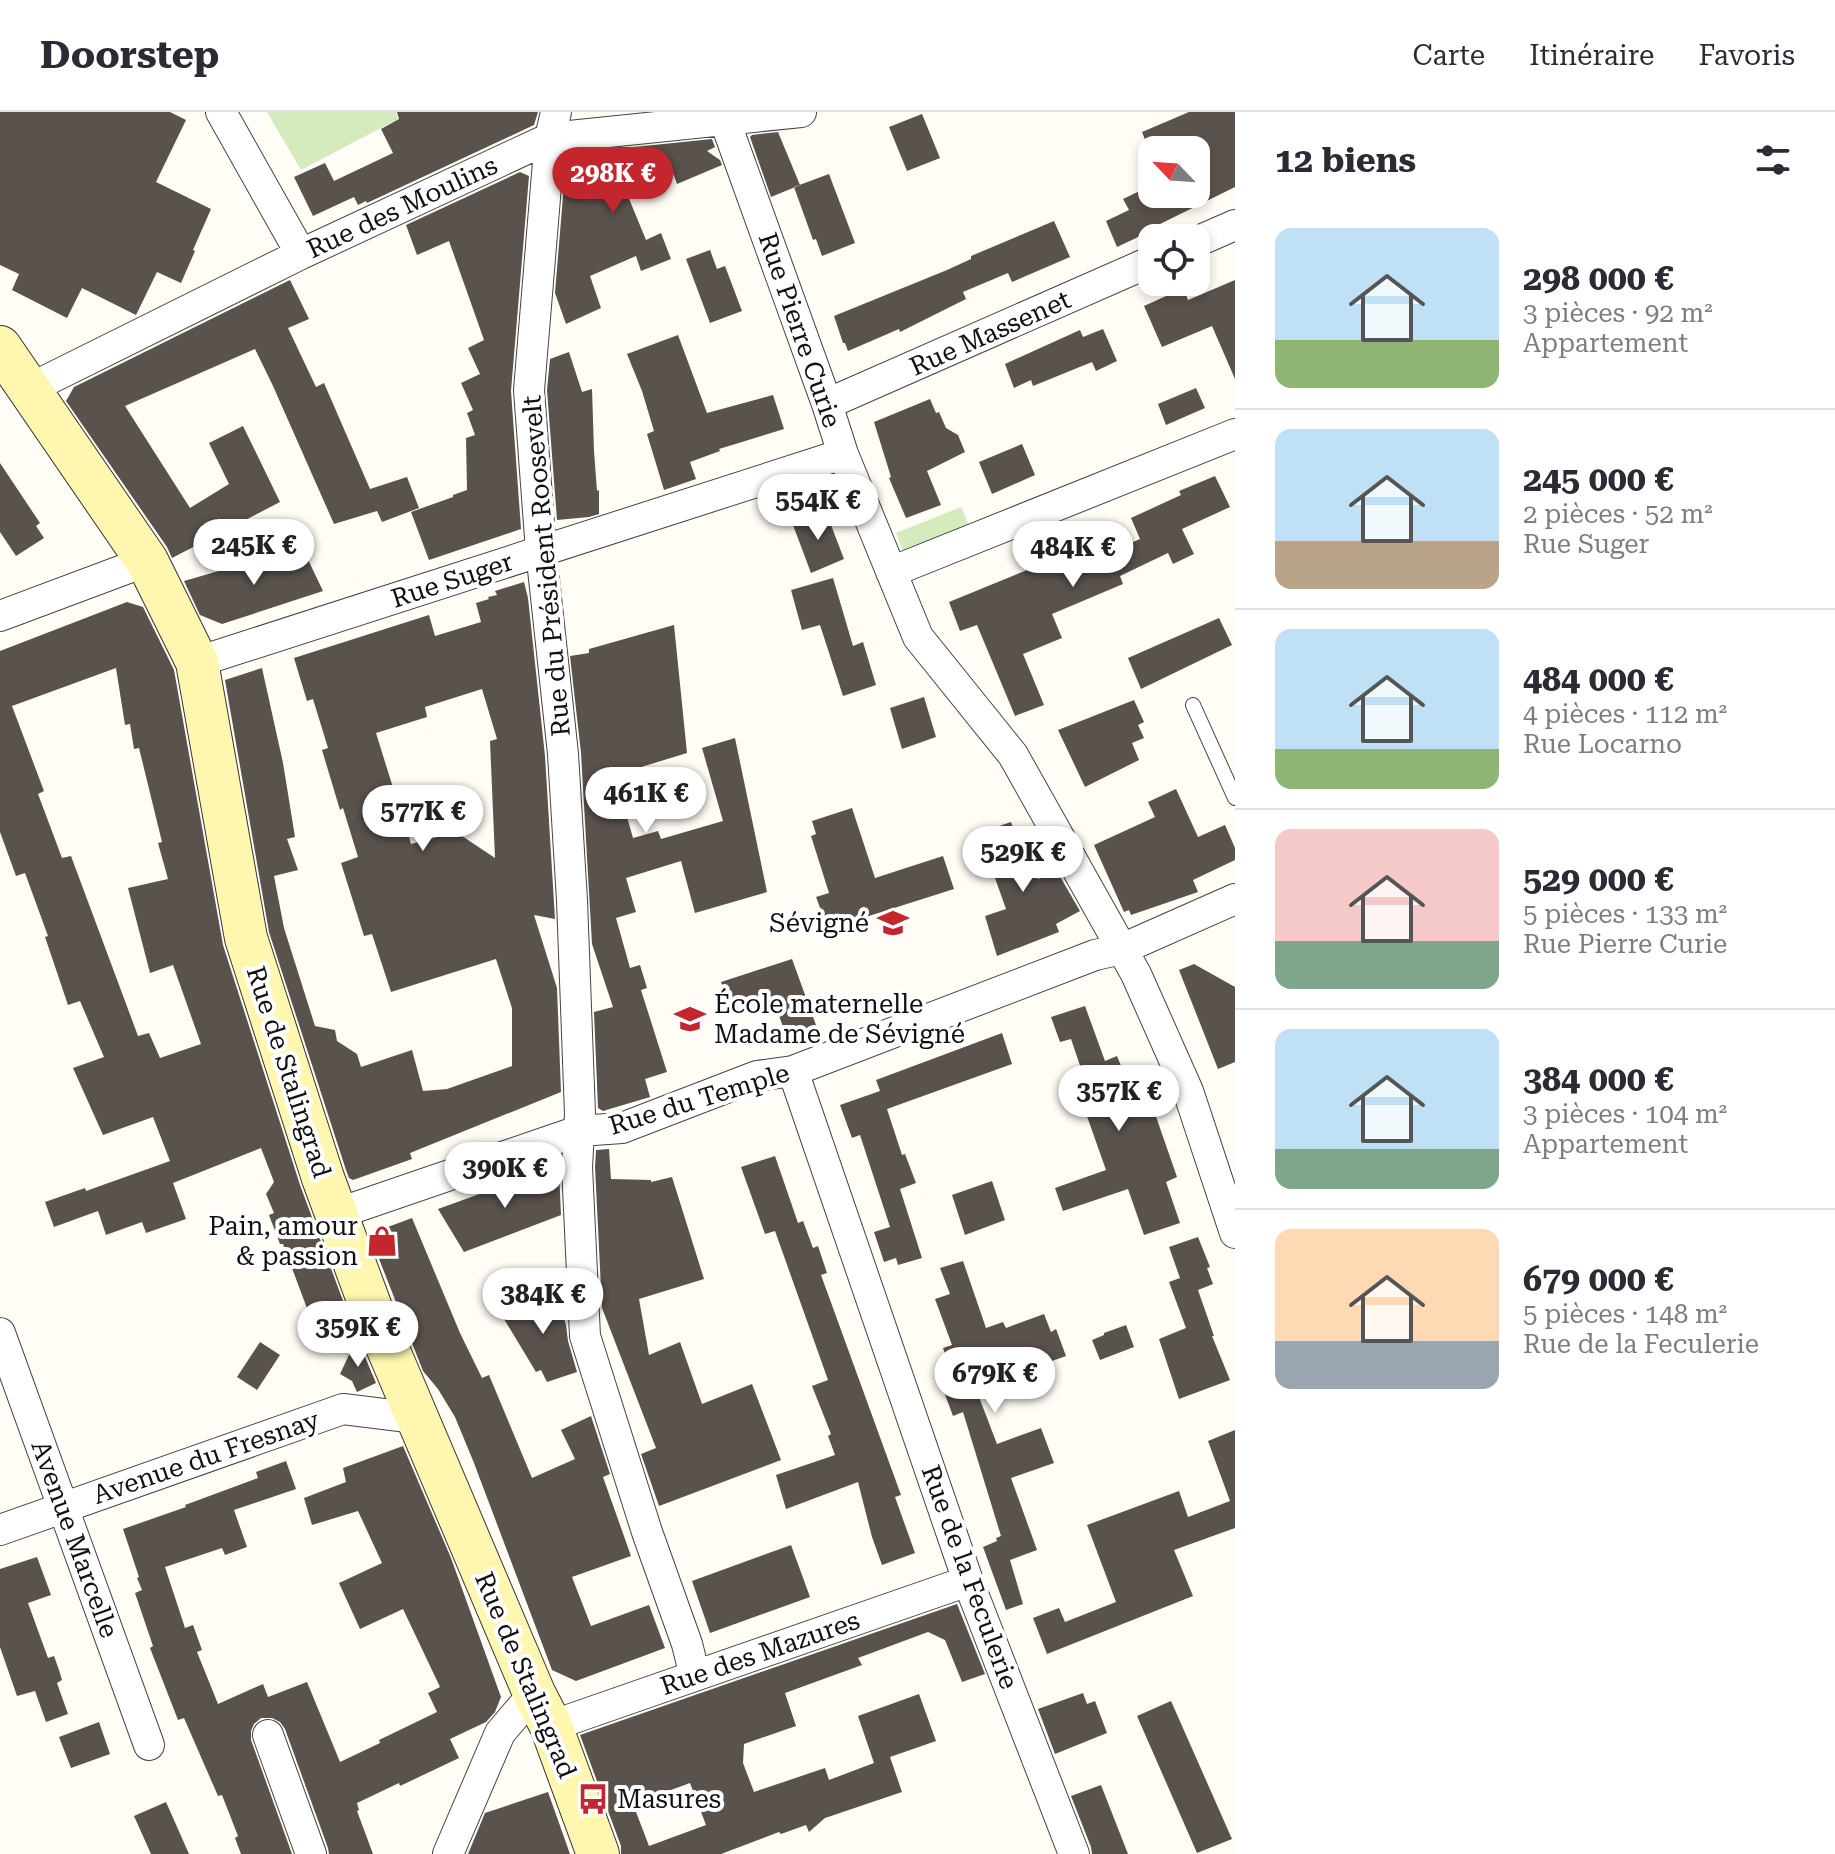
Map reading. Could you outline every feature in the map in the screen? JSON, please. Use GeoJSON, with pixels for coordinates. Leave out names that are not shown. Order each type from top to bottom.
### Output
{"type":"FeatureCollection","features":[{"type":"Feature","properties":{"kind":"main road","name":"Rue de Stalingrad"},"geometry":{"type":"LineString","coordinates":[[0,347],[147,561],[197,662],[246,938],[336,1214],[374,1316],[542,1709],[598,1854]]}},
{"type":"Feature","properties":{"kind":"street"},"geometry":{"type":"LineString","coordinates":[[221,112],[301,254]]}},
{"type":"Feature","properties":{"kind":"street","name":"Rue des Moulins"},"geometry":{"type":"LineString","coordinates":[[29,389],[553,125],[725,121],[801,112]]}},
{"type":"Feature","properties":{"kind":"street","name":"Rue Pierre Curie"},"geometry":{"type":"LineString","coordinates":[[725,121],[843,454],[918,637],[1013,755],[1136,974],[1188,1091],[1235,1233]]}},
{"type":"Feature","properties":{"kind":"street","name":"Rue du Président Roosevelt"},"geometry":{"type":"LineString","coordinates":[[553,125],[529,390],[541,551],[563,754],[572,900],[580,1114],[577,1167],[585,1336],[695,1676]]}},
{"type":"Feature","properties":{"kind":"street"},"geometry":{"type":"LineString","coordinates":[[1210,236],[1235,225]]}},
{"type":"Feature","properties":{"kind":"street","name":"Rue Massenet"},"geometry":{"type":"LineString","coordinates":[[827,404],[1138,267]]}},
{"type":"Feature","properties":{"kind":"street"},"geometry":{"type":"LineString","coordinates":[[891,572],[1235,434]]}},
{"type":"Feature","properties":{"kind":"street","name":"Rue Suger"},"geometry":{"type":"LineString","coordinates":[[197,662],[843,454]]}},
{"type":"Feature","properties":{"kind":"street"},"geometry":{"type":"LineString","coordinates":[[0,616],[147,561]]}},
{"type":"Feature","properties":{"kind":"street","name":"Rue du Temple"},"geometry":{"type":"LineString","coordinates":[[336,1214],[579,1131],[622,1128],[757,1076],[793,1071],[1095,955],[1122,949],[1235,899]]}},
{"type":"Feature","properties":{"kind":"street","name":"Rue de la Feculerie"},"geometry":{"type":"LineString","coordinates":[[793,1071],[968,1581],[1074,1854]]}},
{"type":"Feature","properties":{"kind":"street","name":"Avenue Marcelle"},"geometry":{"type":"LineString","coordinates":[[0,1333],[6,1369],[63,1507],[149,1745]]}},
{"type":"Feature","properties":{"kind":"street","name":"Avenue du Fresnay"},"geometry":{"type":"LineString","coordinates":[[0,1530],[343,1409],[416,1418]]}},
{"type":"Feature","properties":{"kind":"street","name":"Rue des Mazures"},"geometry":{"type":"LineString","coordinates":[[542,1709],[695,1676],[968,1581]]}},
{"type":"Feature","properties":{"kind":"street"},"geometry":{"type":"LineString","coordinates":[[448,1854],[500,1733],[542,1709]]}},
{"type":"Feature","properties":{"kind":"street"},"geometry":{"type":"LineString","coordinates":[[268,1735],[311,1854]]}},
{"type":"Feature","properties":{"kind":"lane"},"geometry":{"type":"LineString","coordinates":[[1193,705],[1235,798]]}},
{"type":"Feature","properties":{"kind":"green space"},"geometry":{"type":"Polygon","coordinates":[[[267,112],[396,112],[398,119],[301,170],[267,112]]]}},
{"type":"Feature","properties":{"kind":"green space"},"geometry":{"type":"Polygon","coordinates":[[[961,507],[969,525],[903,551],[896,533],[961,507]]]}},
{"type":"Feature","properties":{"kind":"building"},"geometry":{"type":"Polygon","coordinates":[[[0,112],[170,112],[186,120],[156,182],[211,209],[181,283],[157,272],[136,315],[82,288],[67,318],[12,290],[19,274],[0,265],[0,112]]]}},
{"type":"Feature","properties":{"kind":"building"},"geometry":{"type":"Polygon","coordinates":[[[397,112],[538,112],[534,125],[367,203],[358,205],[354,197],[313,216],[294,177],[325,163],[334,181],[393,153],[381,129],[399,119],[397,112]]]}},
{"type":"Feature","properties":{"kind":"building"},"geometry":{"type":"Polygon","coordinates":[[[1189,112],[1235,112],[1235,187],[1210,199],[1210,136],[1144,136],[1142,132],[1189,112]]]}},
{"type":"Feature","properties":{"kind":"building"},"geometry":{"type":"Polygon","coordinates":[[[922,114],[940,158],[907,171],[889,127],[922,114]]]}},
{"type":"Feature","properties":{"kind":"building"},"geometry":{"type":"Polygon","coordinates":[[[778,132],[800,185],[771,197],[750,137],[778,132]]]}},
{"type":"Feature","properties":{"kind":"building"},"geometry":{"type":"Polygon","coordinates":[[[712,139],[715,147],[707,151],[722,165],[677,184],[670,165],[623,184],[646,240],[661,233],[671,259],[641,271],[636,256],[590,276],[601,308],[566,324],[555,293],[568,160],[576,153],[712,139]]]}},
{"type":"Feature","properties":{"kind":"building"},"geometry":{"type":"Polygon","coordinates":[[[520,172],[529,176],[511,391],[521,529],[429,560],[411,512],[467,490],[466,438],[475,435],[467,413],[473,410],[461,383],[480,374],[468,348],[484,340],[449,241],[417,255],[406,225],[520,172]]]}},
{"type":"Feature","properties":{"kind":"building"},"geometry":{"type":"Polygon","coordinates":[[[829,174],[855,243],[822,256],[794,187],[829,174]]]}},
{"type":"Feature","properties":{"kind":"building"},"geometry":{"type":"Polygon","coordinates":[[[1138,192],[1138,208],[1192,208],[1160,224],[1138,224],[1138,237],[1117,247],[1106,221],[1129,210],[1123,199],[1138,192]]]}},
{"type":"Feature","properties":{"kind":"building"},"geometry":{"type":"Polygon","coordinates":[[[1054,221],[1070,257],[1012,282],[1008,273],[963,292],[966,299],[900,332],[899,329],[848,351],[843,343],[834,316],[947,270],[971,259],[971,256],[1054,221]]]}},
{"type":"Feature","properties":{"kind":"building"},"geometry":{"type":"Polygon","coordinates":[[[710,250],[717,269],[725,266],[742,311],[710,323],[686,259],[710,250]]]}},
{"type":"Feature","properties":{"kind":"building"},"geometry":{"type":"Polygon","coordinates":[[[290,280],[309,319],[288,328],[316,387],[324,383],[370,489],[407,477],[419,508],[382,522],[377,511],[334,524],[255,349],[125,406],[190,508],[229,484],[209,443],[243,426],[280,502],[172,558],[66,401],[74,387],[290,280]]]}},
{"type":"Feature","properties":{"kind":"building"},"geometry":{"type":"Polygon","coordinates":[[[1235,280],[1235,379],[1212,326],[1162,347],[1144,306],[1166,296],[1186,296],[1188,300],[1210,296],[1210,291],[1235,280]]]}},
{"type":"Feature","properties":{"kind":"building"},"geometry":{"type":"Polygon","coordinates":[[[1103,329],[1117,361],[1096,371],[1092,362],[1033,386],[1031,380],[1014,388],[1005,364],[1080,330],[1083,337],[1103,329]]]}},
{"type":"Feature","properties":{"kind":"building"},"geometry":{"type":"Polygon","coordinates":[[[678,335],[707,413],[773,395],[784,429],[719,449],[690,462],[696,479],[664,490],[647,434],[654,431],[627,354],[678,335]]]}},
{"type":"Feature","properties":{"kind":"building"},"geometry":{"type":"Polygon","coordinates":[[[569,352],[582,392],[592,389],[599,514],[557,520],[547,390],[550,359],[569,352]]]}},
{"type":"Feature","properties":{"kind":"building"},"geometry":{"type":"Polygon","coordinates":[[[1196,388],[1205,408],[1166,425],[1158,404],[1196,388]]]}},
{"type":"Feature","properties":{"kind":"building"},"geometry":{"type":"Polygon","coordinates":[[[930,399],[946,428],[958,435],[965,452],[927,471],[941,505],[906,518],[889,478],[874,422],[930,399]]]}},
{"type":"Feature","properties":{"kind":"building"},"geometry":{"type":"Polygon","coordinates":[[[1022,444],[1035,475],[992,494],[979,462],[1022,444]]]}},
{"type":"Feature","properties":{"kind":"building"},"geometry":{"type":"Polygon","coordinates":[[[0,463],[40,523],[36,526],[44,538],[16,556],[0,532],[0,463]]]}},
{"type":"Feature","properties":{"kind":"building"},"geometry":{"type":"Polygon","coordinates":[[[1215,476],[1230,507],[1182,529],[1194,554],[1173,564],[1168,553],[1120,576],[1123,584],[1052,614],[1062,638],[1023,654],[1044,705],[1015,716],[977,625],[960,631],[949,602],[1055,556],[1062,569],[1084,559],[1086,563],[1140,539],[1131,518],[1181,495],[1179,491],[1215,476]]]}},
{"type":"Feature","properties":{"kind":"building"},"geometry":{"type":"Polygon","coordinates":[[[826,512],[844,559],[811,573],[793,525],[826,512]]]}},
{"type":"Feature","properties":{"kind":"building"},"geometry":{"type":"Polygon","coordinates":[[[302,547],[323,591],[222,624],[200,615],[184,581],[302,547]]]}},
{"type":"Feature","properties":{"kind":"building"},"geometry":{"type":"Polygon","coordinates":[[[833,578],[853,646],[863,642],[876,685],[843,696],[820,625],[802,630],[791,590],[833,578]]]}},
{"type":"Feature","properties":{"kind":"building"},"geometry":{"type":"Polygon","coordinates":[[[524,582],[528,598],[545,756],[555,919],[534,915],[557,988],[561,1092],[410,1153],[412,1159],[353,1180],[346,1170],[269,932],[225,680],[262,668],[283,763],[295,837],[287,839],[298,870],[274,876],[284,928],[315,1026],[335,1030],[337,1041],[357,1054],[361,1067],[412,1050],[423,1091],[447,1089],[512,1066],[512,1008],[496,959],[391,992],[372,934],[364,936],[341,863],[358,857],[322,750],[328,748],[313,699],[307,701],[294,658],[429,615],[435,636],[481,622],[476,603],[497,595],[495,591],[524,582]],[[482,689],[425,707],[427,717],[376,733],[411,844],[456,832],[495,858],[490,741],[497,739],[482,689]]]}},
{"type":"Feature","properties":{"kind":"building"},"geometry":{"type":"Polygon","coordinates":[[[127,602],[143,607],[174,670],[223,945],[300,1185],[352,1325],[323,1336],[311,1306],[308,1311],[269,1215],[274,1213],[266,1194],[274,1182],[261,1148],[173,1183],[186,1219],[146,1233],[142,1222],[106,1235],[98,1211],[54,1227],[45,1202],[170,1161],[153,1117],[103,1135],[73,1068],[104,1057],[80,1001],[68,1005],[25,873],[16,876],[0,832],[0,651],[127,602]],[[116,668],[12,706],[44,791],[38,794],[62,858],[71,856],[138,1036],[149,1033],[160,1058],[201,1044],[173,965],[150,973],[128,888],[168,879],[139,748],[134,749],[130,724],[125,725],[116,668]]]}},
{"type":"Feature","properties":{"kind":"building"},"geometry":{"type":"Polygon","coordinates":[[[1219,618],[1232,645],[1141,689],[1128,658],[1219,618]]]}},
{"type":"Feature","properties":{"kind":"building"},"geometry":{"type":"Polygon","coordinates":[[[674,625],[687,753],[615,775],[633,838],[658,831],[661,839],[723,821],[702,748],[735,738],[767,892],[695,913],[681,861],[626,878],[636,912],[616,918],[630,968],[640,965],[647,988],[641,990],[667,1072],[645,1079],[650,1097],[603,1111],[598,1108],[594,1012],[613,1007],[592,944],[581,753],[570,656],[589,653],[589,649],[674,625]]]}},
{"type":"Feature","properties":{"kind":"building"},"geometry":{"type":"Polygon","coordinates":[[[924,697],[936,737],[902,749],[890,708],[924,697]]]}},
{"type":"Feature","properties":{"kind":"building"},"geometry":{"type":"Polygon","coordinates":[[[1134,700],[1144,722],[1138,725],[1144,738],[1132,743],[1139,760],[1085,787],[1058,730],[1134,700]]]}},
{"type":"Feature","properties":{"kind":"building"},"geometry":{"type":"Polygon","coordinates":[[[1176,789],[1198,837],[1225,825],[1235,848],[1235,860],[1193,880],[1198,892],[1131,915],[1129,910],[1124,912],[1094,845],[1155,817],[1148,802],[1176,789]]]}},
{"type":"Feature","properties":{"kind":"building"},"geometry":{"type":"Polygon","coordinates":[[[852,808],[875,878],[943,856],[954,889],[828,929],[816,897],[829,893],[811,836],[816,834],[812,821],[852,808]]]}},
{"type":"Feature","properties":{"kind":"building"},"geometry":{"type":"Polygon","coordinates":[[[1011,822],[1023,854],[1028,853],[1038,879],[1058,873],[1080,911],[1056,924],[1059,932],[997,956],[985,916],[1006,909],[979,833],[1011,822]]]}},
{"type":"Feature","properties":{"kind":"building"},"geometry":{"type":"Polygon","coordinates":[[[792,959],[820,1036],[790,1046],[773,999],[730,1013],[721,982],[792,959]]]}},
{"type":"Feature","properties":{"kind":"building"},"geometry":{"type":"Polygon","coordinates":[[[1194,964],[1235,987],[1235,1062],[1218,1069],[1179,970],[1194,964]]]}},
{"type":"Feature","properties":{"kind":"building"},"geometry":{"type":"Polygon","coordinates":[[[1085,1006],[1105,1061],[1117,1056],[1126,1078],[1133,1075],[1137,1085],[1144,1082],[1177,1177],[1166,1182],[1180,1223],[1144,1235],[1128,1189],[1063,1211],[1055,1188],[1106,1170],[1083,1105],[1092,1101],[1071,1039],[1060,1042],[1051,1017],[1085,1006]]]}},
{"type":"Feature","properties":{"kind":"building"},"geometry":{"type":"Polygon","coordinates":[[[1002,1033],[1012,1064],[887,1109],[902,1155],[905,1154],[916,1183],[900,1189],[922,1258],[898,1265],[896,1258],[884,1262],[874,1232],[890,1227],[860,1135],[852,1138],[840,1105],[880,1091],[876,1080],[1002,1033]]]}},
{"type":"Feature","properties":{"kind":"building"},"geometry":{"type":"Polygon","coordinates":[[[609,1149],[611,1179],[651,1182],[672,1177],[704,1279],[639,1299],[649,1355],[680,1342],[702,1404],[752,1384],[781,1460],[659,1506],[641,1454],[656,1448],[602,1308],[595,1167],[596,1150],[609,1149]]]}},
{"type":"Feature","properties":{"kind":"building"},"geometry":{"type":"Polygon","coordinates":[[[775,1156],[798,1223],[803,1221],[813,1248],[818,1246],[827,1273],[821,1275],[901,1495],[895,1497],[915,1553],[882,1565],[858,1482],[786,1509],[776,1475],[835,1455],[828,1436],[831,1434],[812,1386],[828,1380],[775,1231],[765,1234],[741,1167],[775,1156]]]}},
{"type":"Feature","properties":{"kind":"building"},"geometry":{"type":"Polygon","coordinates":[[[554,1167],[559,1171],[561,1215],[464,1252],[438,1209],[554,1167]]]}},
{"type":"Feature","properties":{"kind":"building"},"geometry":{"type":"Polygon","coordinates":[[[992,1181],[1005,1220],[965,1235],[952,1195],[992,1181]]]}},
{"type":"Feature","properties":{"kind":"building"},"geometry":{"type":"Polygon","coordinates":[[[412,1218],[460,1333],[482,1378],[489,1375],[532,1478],[575,1459],[561,1430],[591,1416],[610,1474],[603,1477],[631,1556],[572,1577],[591,1626],[649,1605],[665,1648],[576,1681],[552,1670],[455,1417],[423,1371],[372,1241],[377,1231],[412,1218]]]}},
{"type":"Feature","properties":{"kind":"building"},"geometry":{"type":"Polygon","coordinates":[[[1198,1237],[1213,1284],[1198,1290],[1230,1380],[1179,1399],[1159,1339],[1186,1328],[1169,1282],[1180,1278],[1169,1247],[1198,1237]]]}},
{"type":"Feature","properties":{"kind":"building"},"geometry":{"type":"Polygon","coordinates":[[[963,1261],[986,1328],[1003,1322],[1006,1328],[1044,1314],[1051,1332],[1056,1329],[1066,1356],[1038,1366],[1032,1352],[1017,1358],[1014,1351],[959,1372],[967,1369],[969,1374],[974,1372],[983,1396],[979,1397],[997,1444],[1041,1428],[1054,1463],[1011,1478],[1037,1550],[1010,1560],[1023,1604],[1006,1610],[983,1547],[1001,1536],[963,1412],[953,1416],[941,1384],[954,1380],[943,1348],[952,1345],[935,1299],[950,1294],[940,1268],[963,1261]]]}},
{"type":"Feature","properties":{"kind":"building"},"geometry":{"type":"Polygon","coordinates":[[[555,1291],[577,1372],[547,1382],[541,1370],[536,1372],[501,1314],[555,1291]]]}},
{"type":"Feature","properties":{"kind":"building"},"geometry":{"type":"Polygon","coordinates":[[[1126,1325],[1134,1347],[1100,1360],[1092,1340],[1126,1325]]]}},
{"type":"Feature","properties":{"kind":"building"},"geometry":{"type":"Polygon","coordinates":[[[357,1338],[376,1383],[357,1392],[352,1381],[340,1374],[357,1338]]]}},
{"type":"Feature","properties":{"kind":"building"},"geometry":{"type":"Polygon","coordinates":[[[260,1342],[280,1355],[257,1390],[237,1377],[260,1342]]]}},
{"type":"Feature","properties":{"kind":"building"},"geometry":{"type":"Polygon","coordinates":[[[1235,1430],[1235,1528],[1174,1550],[1193,1596],[1047,1654],[1033,1618],[1059,1608],[1065,1622],[1116,1602],[1087,1525],[1179,1491],[1188,1517],[1230,1501],[1208,1441],[1235,1430]]]}},
{"type":"Feature","properties":{"kind":"building"},"geometry":{"type":"Polygon","coordinates":[[[403,1446],[451,1558],[501,1697],[495,1712],[486,1722],[450,1739],[459,1758],[357,1803],[373,1854],[329,1854],[285,1729],[272,1718],[261,1718],[254,1724],[251,1740],[292,1854],[241,1854],[235,1838],[238,1836],[222,1795],[218,1796],[184,1718],[178,1720],[150,1648],[153,1646],[135,1593],[142,1590],[123,1529],[258,1478],[256,1472],[286,1461],[296,1489],[234,1510],[247,1547],[225,1555],[222,1548],[165,1567],[185,1628],[193,1625],[202,1650],[197,1652],[218,1704],[263,1684],[268,1697],[307,1682],[340,1762],[437,1712],[428,1693],[440,1687],[403,1609],[360,1629],[339,1583],[382,1563],[358,1511],[312,1525],[304,1498],[346,1482],[343,1468],[403,1446]]]}},
{"type":"Feature","properties":{"kind":"building"},"geometry":{"type":"Polygon","coordinates":[[[791,1545],[810,1597],[710,1633],[692,1581],[791,1545]]]}},
{"type":"Feature","properties":{"kind":"building"},"geometry":{"type":"Polygon","coordinates":[[[37,1557],[51,1595],[28,1603],[48,1658],[54,1656],[62,1680],[57,1683],[68,1714],[46,1722],[35,1691],[17,1696],[0,1647],[0,1569],[37,1557]]]}},
{"type":"Feature","properties":{"kind":"building"},"geometry":{"type":"Polygon","coordinates":[[[957,1604],[985,1674],[962,1682],[945,1640],[928,1632],[858,1658],[862,1665],[785,1693],[796,1726],[744,1744],[743,1763],[754,1792],[825,1768],[829,1780],[874,1763],[858,1716],[919,1694],[936,1741],[890,1757],[902,1792],[825,1818],[809,1832],[806,1825],[721,1854],[621,1854],[621,1846],[580,1735],[957,1604]],[[690,1783],[633,1804],[649,1846],[706,1825],[690,1783]]]}},
{"type":"Feature","properties":{"kind":"building"},"geometry":{"type":"Polygon","coordinates":[[[1083,1693],[1087,1704],[1095,1701],[1107,1733],[1055,1754],[1038,1709],[1083,1693]]]}},
{"type":"Feature","properties":{"kind":"building"},"geometry":{"type":"Polygon","coordinates":[[[1171,1701],[1232,1839],[1197,1853],[1137,1716],[1171,1701]]]}},
{"type":"Feature","properties":{"kind":"building"},"geometry":{"type":"Polygon","coordinates":[[[99,1722],[110,1754],[71,1768],[59,1737],[99,1722]]]}},
{"type":"Feature","properties":{"kind":"building"},"geometry":{"type":"Polygon","coordinates":[[[1101,1785],[1128,1854],[1092,1854],[1071,1796],[1101,1785]]]}},
{"type":"Feature","properties":{"kind":"building"},"geometry":{"type":"Polygon","coordinates":[[[548,1792],[570,1854],[468,1854],[485,1813],[548,1792]]]}},
{"type":"Feature","properties":{"kind":"building"},"geometry":{"type":"Polygon","coordinates":[[[166,1802],[189,1854],[151,1854],[134,1816],[166,1802]]]}},
{"type":"Feature","properties":{"kind":"place","name":"Sévigné"},"geometry":{"type":"Point","coordinates":[893,923]}},
{"type":"Feature","properties":{"kind":"place","name":"École maternelle Madame de Sévigné"},"geometry":{"type":"Point","coordinates":[690,1019]}},
{"type":"Feature","properties":{"kind":"place","name":"Pain, amour & passion"},"geometry":{"type":"Point","coordinates":[382,1241]}},
{"type":"Feature","properties":{"kind":"place","name":"Masures"},"geometry":{"type":"Point","coordinates":[593,1799]}}]}
